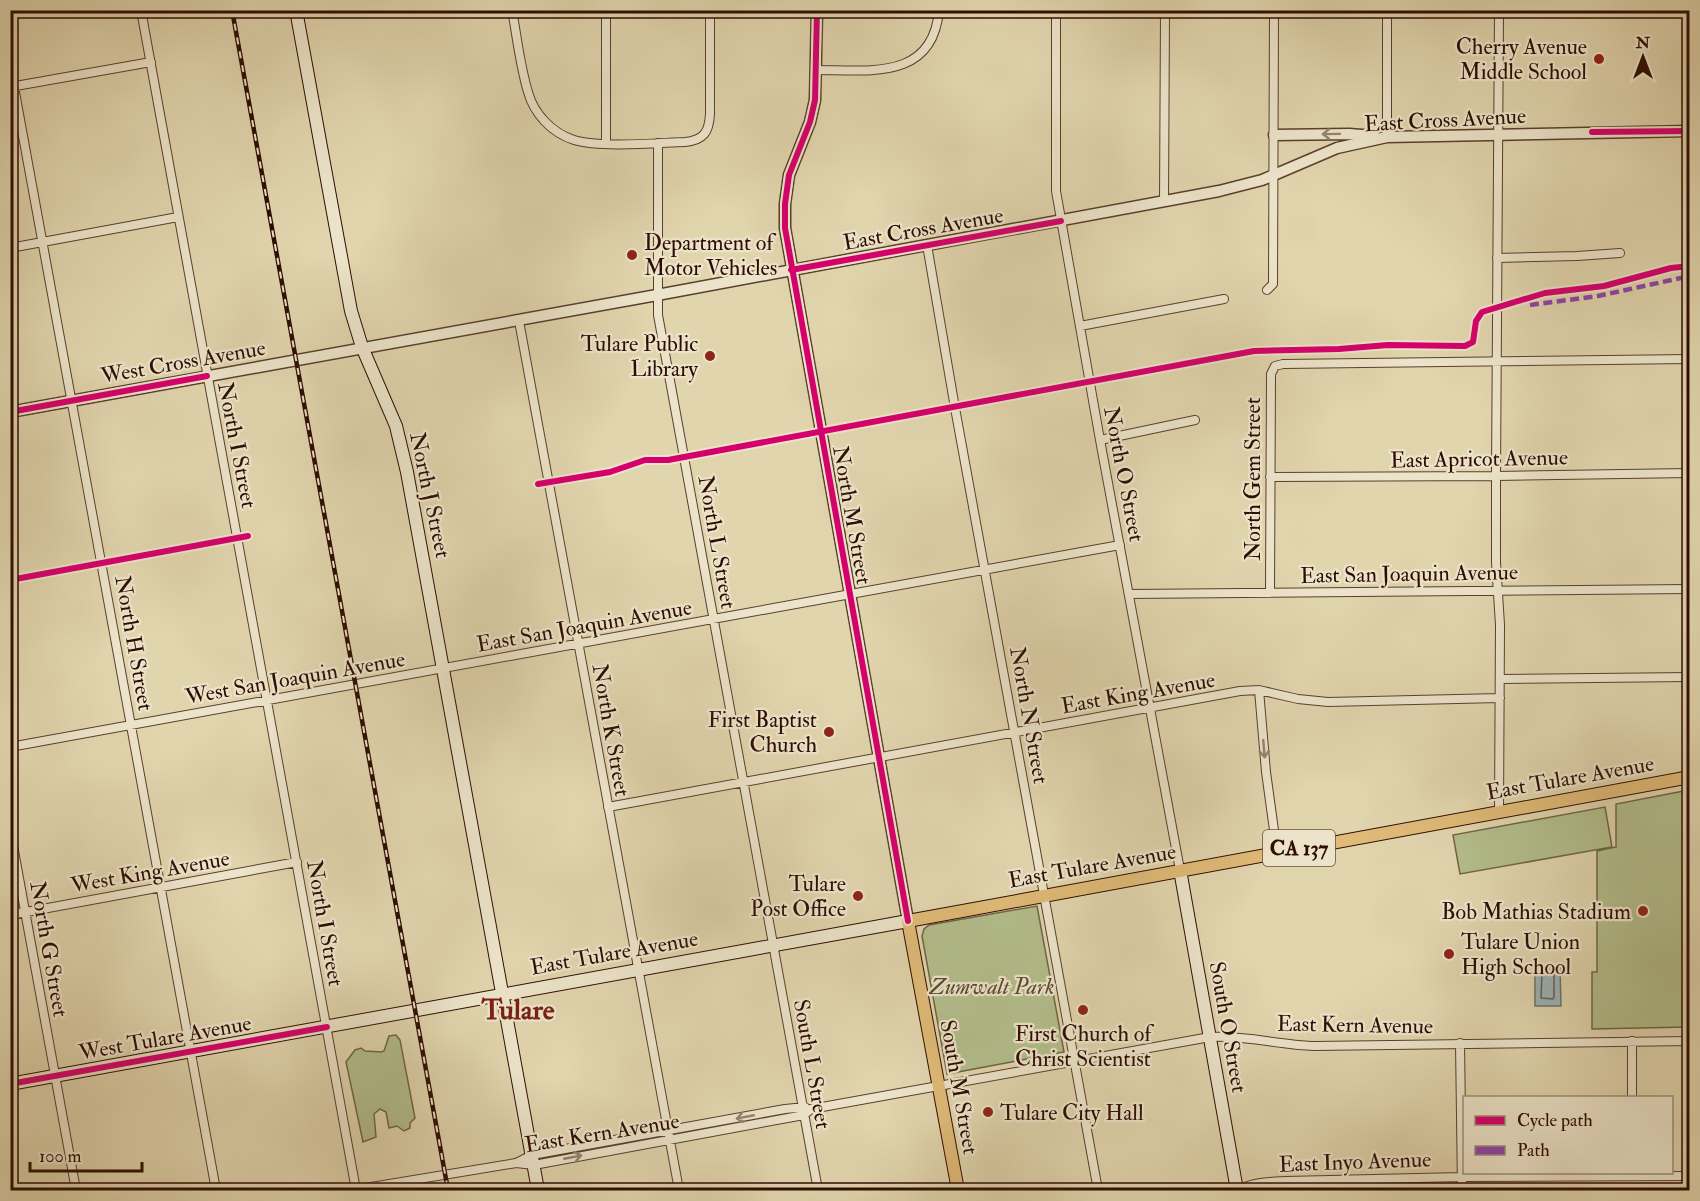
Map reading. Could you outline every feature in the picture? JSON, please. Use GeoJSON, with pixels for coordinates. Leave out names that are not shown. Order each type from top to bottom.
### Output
{"type":"FeatureCollection","features":[{"type":"Feature","properties":{"kind":"main road","name":"North J Street"},"geometry":{"type":"LineString","coordinates":[[296,10],[343,274],[362,347],[388,403],[404,453],[538,1191]]}},
{"type":"Feature","properties":{"kind":"main road","name":"East Tulare Avenue"},"geometry":{"type":"LineString","coordinates":[[502,994],[1689,777]]}},
{"type":"Feature","properties":{"kind":"main road","name":"South O Street"},"geometry":{"type":"LineString","coordinates":[[1180,870],[1238,1191]]}},
{"type":"Feature","properties":{"kind":"main road","name":"South M Street"},"geometry":{"type":"LineString","coordinates":[[908,921],[958,1191]]}},
{"type":"Feature","properties":{"kind":"main road","name":"West Tulare Avenue"},"geometry":{"type":"LineString","coordinates":[[10,1084],[502,994]]}},
{"type":"Feature","properties":{"kind":"street","name":"North I Street"},"geometry":{"type":"LineString","coordinates":[[141,10],[355,1190]]}},
{"type":"Feature","properties":{"kind":"street"},"geometry":{"type":"LineString","coordinates":[[512,10],[528,93],[538,114],[552,128],[575,140],[606,143],[693,141],[706,134],[709,127],[710,10]]}},
{"type":"Feature","properties":{"kind":"street"},"geometry":{"type":"LineString","coordinates":[[606,10],[606,143]]}},
{"type":"Feature","properties":{"kind":"street","name":"North M Street"},"geometry":{"type":"LineString","coordinates":[[817,10],[814,107],[791,169],[786,194],[785,228],[908,921]]}},
{"type":"Feature","properties":{"kind":"street"},"geometry":{"type":"LineString","coordinates":[[816,70],[884,69],[911,60],[927,50],[931,43],[938,24],[939,10]]}},
{"type":"Feature","properties":{"kind":"street","name":"North O Street"},"geometry":{"type":"LineString","coordinates":[[1056,10],[1055,173],[1061,221],[1180,870]]}},
{"type":"Feature","properties":{"kind":"street"},"geometry":{"type":"LineString","coordinates":[[1164,202],[1165,10]]}},
{"type":"Feature","properties":{"kind":"street"},"geometry":{"type":"LineString","coordinates":[[1267,290],[1273,284],[1274,10]]}},
{"type":"Feature","properties":{"kind":"street"},"geometry":{"type":"LineString","coordinates":[[1274,135],[1349,134],[1387,137],[1387,10]]}},
{"type":"Feature","properties":{"kind":"street"},"geometry":{"type":"LineString","coordinates":[[1499,10],[1496,476],[1500,812]]}},
{"type":"Feature","properties":{"kind":"street"},"geometry":{"type":"LineString","coordinates":[[12,87],[151,62]]}},
{"type":"Feature","properties":{"kind":"street","name":"North H Street"},"geometry":{"type":"LineString","coordinates":[[10,65],[12,87],[43,242],[216,1191]]}},
{"type":"Feature","properties":{"kind":"street","name":"East Cross Avenue"},"geometry":{"type":"LineString","coordinates":[[362,347],[657,296],[1230,189],[1273,175],[1337,148],[1387,137],[1689,131]]}},
{"type":"Feature","properties":{"kind":"street","name":"North L Street"},"geometry":{"type":"LineString","coordinates":[[658,143],[658,315],[774,944]]}},
{"type":"Feature","properties":{"kind":"street"},"geometry":{"type":"LineString","coordinates":[[10,248],[178,218]]}},
{"type":"Feature","properties":{"kind":"street","name":"North N Street"},"geometry":{"type":"LineString","coordinates":[[927,245],[1098,1191]]}},
{"type":"Feature","properties":{"kind":"street"},"geometry":{"type":"LineString","coordinates":[[1497,258],[1544,258],[1620,253]]}},
{"type":"Feature","properties":{"kind":"street"},"geometry":{"type":"LineString","coordinates":[[1080,326],[1224,299]]}},
{"type":"Feature","properties":{"kind":"street","name":"North K Street"},"geometry":{"type":"LineString","coordinates":[[519,321],[679,1191]]}},
{"type":"Feature","properties":{"kind":"street","name":"West Cross Avenue"},"geometry":{"type":"LineString","coordinates":[[10,412],[362,347]]}},
{"type":"Feature","properties":{"kind":"street"},"geometry":{"type":"LineString","coordinates":[[1496,362],[1689,359]]}},
{"type":"Feature","properties":{"kind":"street","name":"North Gem Street"},"geometry":{"type":"LineString","coordinates":[[1270,593],[1270,374],[1275,366],[1283,364],[1496,362]]}},
{"type":"Feature","properties":{"kind":"street"},"geometry":{"type":"LineString","coordinates":[[1100,440],[1195,420]]}},
{"type":"Feature","properties":{"kind":"street","name":"East Apricot Avenue"},"geometry":{"type":"LineString","coordinates":[[1270,477],[1689,473]]}},
{"type":"Feature","properties":{"kind":"street","name":"East San Joaquin Avenue"},"geometry":{"type":"LineString","coordinates":[[443,669],[1120,545]]}},
{"type":"Feature","properties":{"kind":"street","name":"East San Joaquin Avenue"},"geometry":{"type":"LineString","coordinates":[[1129,594],[1689,589]]}},
{"type":"Feature","properties":{"kind":"street","name":"West San Joaquin Avenue"},"geometry":{"type":"LineString","coordinates":[[10,747],[443,669]]}},
{"type":"Feature","properties":{"kind":"street"},"geometry":{"type":"LineString","coordinates":[[1500,679],[1689,677]]}},
{"type":"Feature","properties":{"kind":"street"},"geometry":{"type":"LineString","coordinates":[[1259,690],[1266,772],[1277,852]]}},
{"type":"Feature","properties":{"kind":"street","name":"East King Avenue"},"geometry":{"type":"LineString","coordinates":[[608,807],[1240,691],[1259,690],[1298,699],[1328,702],[1500,698]]}},
{"type":"Feature","properties":{"kind":"street","name":"North G Street"},"geometry":{"type":"LineString","coordinates":[[10,829],[76,1191]]}},
{"type":"Feature","properties":{"kind":"street","name":"West King Avenue"},"geometry":{"type":"LineString","coordinates":[[10,915],[297,862]]}},
{"type":"Feature","properties":{"kind":"street","name":"South L Street"},"geometry":{"type":"LineString","coordinates":[[774,944],[806,1110],[818,1191]]}},
{"type":"Feature","properties":{"kind":"street","name":"East Kern Avenue"},"geometry":{"type":"LineString","coordinates":[[355,1190],[533,1160],[1210,1037],[1246,1037],[1306,1046],[1689,1041]]}},
{"type":"Feature","properties":{"kind":"street"},"geometry":{"type":"LineString","coordinates":[[1632,1041],[1632,1096]]}},
{"type":"Feature","properties":{"kind":"street"},"geometry":{"type":"LineString","coordinates":[[1460,1043],[1462,1191]]}},
{"type":"Feature","properties":{"kind":"street","name":"East Inyo Avenue"},"geometry":{"type":"LineString","coordinates":[[1238,1191],[1246,1186],[1264,1182],[1286,1181],[1632,1174],[1689,1176]]}},
{"type":"Feature","properties":{"kind":"green space","name":"Bob Mathias Stadium"},"geometry":{"type":"Polygon","coordinates":[[[1689,790],[1689,1027],[1592,1029],[1592,972],[1597,972],[1597,851],[1616,847],[1616,804],[1689,790]]]}},
{"type":"Feature","properties":{"kind":"green space"},"geometry":{"type":"Polygon","coordinates":[[[1605,807],[1612,847],[1460,874],[1453,835],[1605,807]]]}},
{"type":"Feature","properties":{"kind":"green space","name":"Zumwalt Park"},"geometry":{"type":"Polygon","coordinates":[[[1037,906],[1064,1052],[947,1074],[922,936],[924,929],[929,925],[1037,906]]]}},
{"type":"Feature","properties":{"kind":"green space"},"geometry":{"type":"Polygon","coordinates":[[[396,1035],[400,1040],[415,1118],[410,1123],[410,1128],[404,1131],[397,1126],[389,1128],[386,1112],[380,1109],[374,1114],[376,1137],[363,1142],[346,1062],[355,1050],[361,1048],[365,1051],[384,1051],[389,1036],[396,1035]]]}},
{"type":"Feature","properties":{"kind":"water"},"geometry":{"type":"Polygon","coordinates":[[[1535,967],[1560,967],[1561,1006],[1535,1006],[1535,967]]]}},
{"type":"Feature","properties":{"kind":"railway"},"geometry":{"type":"LineString","coordinates":[[232,10],[448,1190]]}},
{"type":"Feature","properties":{"kind":"marked path"},"geometry":{"type":"LineString","coordinates":[[1530,305],[1598,296],[1690,276]]}},
{"type":"Feature","properties":{"kind":"cycle path"},"geometry":{"type":"LineString","coordinates":[[817,10],[815,100],[810,122],[789,175],[785,204],[785,228],[908,921]]}},
{"type":"Feature","properties":{"kind":"cycle path"},"geometry":{"type":"LineString","coordinates":[[1592,132],[1690,131]]}},
{"type":"Feature","properties":{"kind":"cycle path"},"geometry":{"type":"LineString","coordinates":[[791,270],[1061,221]]}},
{"type":"Feature","properties":{"kind":"cycle path"},"geometry":{"type":"LineString","coordinates":[[538,484],[610,472],[645,460],[668,460],[1254,351],[1339,349],[1388,345],[1465,346],[1473,342],[1476,321],[1482,312],[1545,293],[1604,286],[1671,268],[1690,266]]}},
{"type":"Feature","properties":{"kind":"cycle path"},"geometry":{"type":"LineString","coordinates":[[10,412],[207,376]]}},
{"type":"Feature","properties":{"kind":"cycle path"},"geometry":{"type":"LineString","coordinates":[[10,580],[248,536]]}},
{"type":"Feature","properties":{"kind":"cycle path"},"geometry":{"type":"LineString","coordinates":[[10,1084],[327,1027]]}},
{"type":"Feature","properties":{"kind":"place","name":"Cherry Avenue Middle School"},"geometry":{"type":"Point","coordinates":[1599,59]}},
{"type":"Feature","properties":{"kind":"place","name":"Department of Motor Vehicles"},"geometry":{"type":"Point","coordinates":[632,255]}},
{"type":"Feature","properties":{"kind":"place","name":"Tulare Public Library"},"geometry":{"type":"Point","coordinates":[710,356]}},
{"type":"Feature","properties":{"kind":"place","name":"First Baptist Church"},"geometry":{"type":"Point","coordinates":[829,732]}},
{"type":"Feature","properties":{"kind":"place","name":"Tulare Post Office"},"geometry":{"type":"Point","coordinates":[858,896]}},
{"type":"Feature","properties":{"kind":"place","name":"Bob Mathias Stadium"},"geometry":{"type":"Point","coordinates":[1643,911]}},
{"type":"Feature","properties":{"kind":"place","name":"Tulare Union High School"},"geometry":{"type":"Point","coordinates":[1449,954]}},
{"type":"Feature","properties":{"kind":"place","name":"First Church of Christ Scientist"},"geometry":{"type":"Point","coordinates":[1083,1010]}},
{"type":"Feature","properties":{"kind":"place","name":"Tulare City Hall"},"geometry":{"type":"Point","coordinates":[988,1112]}},
{"type":"Feature","properties":{"kind":"district","name":"Tulare"},"geometry":{"type":"Point","coordinates":[518,1009]}}]}
